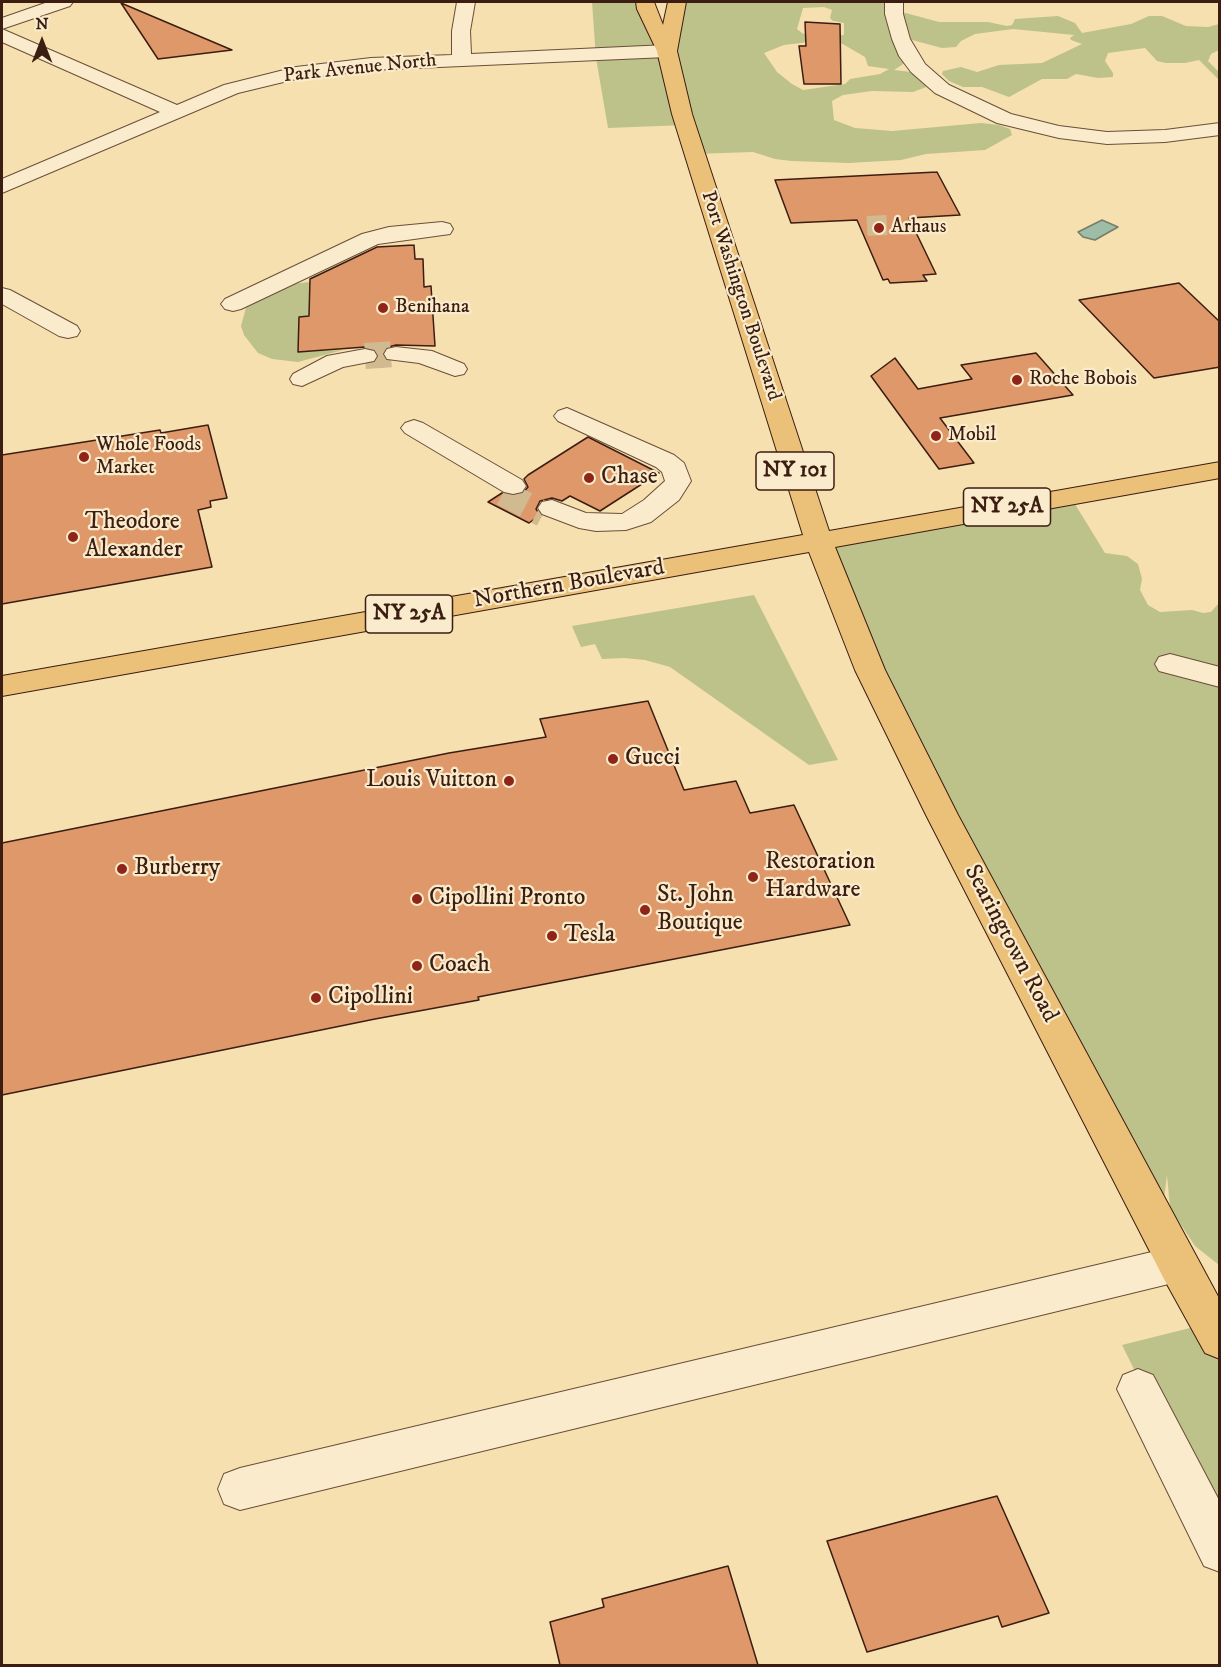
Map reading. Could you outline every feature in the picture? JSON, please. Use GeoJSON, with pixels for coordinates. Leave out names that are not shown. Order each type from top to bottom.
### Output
{"type":"FeatureCollection","features":[{"type":"Feature","properties":{"kind":"main road","name":"Port Washington Boulevard"},"geometry":{"type":"LineString","coordinates":[[645,2],[646,9],[667,51],[682,114],[817,541]]}},
{"type":"Feature","properties":{"kind":"main road","name":"Port Washington Boulevard"},"geometry":{"type":"LineString","coordinates":[[667,51],[678,2]]}},
{"type":"Feature","properties":{"kind":"main road","name":"NY 25A"},"geometry":{"type":"LineString","coordinates":[[817,541],[1220,470]]}},
{"type":"Feature","properties":{"kind":"main road","name":"Northern Boulevard"},"geometry":{"type":"LineString","coordinates":[[2,686],[817,541]]}},
{"type":"Feature","properties":{"kind":"main road","name":"Searingtown Road"},"geometry":{"type":"LineString","coordinates":[[817,541],[870,670],[942,815],[1177,1264],[1220,1340]]}},
{"type":"Feature","properties":{"kind":"street"},"geometry":{"type":"LineString","coordinates":[[2,24],[64,2]]}},
{"type":"Feature","properties":{"kind":"street"},"geometry":{"type":"LineString","coordinates":[[462,59],[461,31],[466,2]]}},
{"type":"Feature","properties":{"kind":"street"},"geometry":{"type":"LineString","coordinates":[[894,2],[894,14],[901,39],[918,68],[942,89],[1004,119],[1059,132],[1107,138],[1165,136],[1220,129]]}},
{"type":"Feature","properties":{"kind":"street"},"geometry":{"type":"LineString","coordinates":[[2,35],[174,111]]}},
{"type":"Feature","properties":{"kind":"street","name":"Park Avenue North"},"geometry":{"type":"LineString","coordinates":[[2,187],[174,111],[231,89],[296,73],[371,64],[667,51]]}},
{"type":"Feature","properties":{"kind":"street"},"geometry":{"type":"LineString","coordinates":[[233,304],[370,239],[389,234],[442,229]]}},
{"type":"Feature","properties":{"kind":"street"},"geometry":{"type":"LineString","coordinates":[[2,295],[68,331]]}},
{"type":"Feature","properties":{"kind":"street"},"geometry":{"type":"LineString","coordinates":[[396,354],[423,356],[455,369]]}},
{"type":"Feature","properties":{"kind":"street"},"geometry":{"type":"LineString","coordinates":[[302,379],[336,361],[365,356]]}},
{"type":"Feature","properties":{"kind":"street"},"geometry":{"type":"LineString","coordinates":[[567,416],[665,461],[675,469],[678,476],[675,486],[654,506],[635,519],[596,523],[572,522],[552,507],[599,516],[635,519]]}},
{"type":"Feature","properties":{"kind":"street"},"geometry":{"type":"LineString","coordinates":[[414,428],[513,486]]}},
{"type":"Feature","properties":{"kind":"street"},"geometry":{"type":"LineString","coordinates":[[1170,664],[1220,677]]}},
{"type":"Feature","properties":{"kind":"street"},"geometry":{"type":"LineString","coordinates":[[240,1490],[1177,1264]]}},
{"type":"Feature","properties":{"kind":"street"},"geometry":{"type":"LineString","coordinates":[[1138,1389],[1220,1550]]}},
{"type":"Feature","properties":{"kind":"green space"},"geometry":{"type":"Polygon","coordinates":[[[592,2],[641,2],[668,55],[681,2],[884,2],[891,9],[939,22],[988,22],[1007,26],[1012,25],[1015,19],[1058,16],[1075,23],[1082,33],[1131,24],[1149,16],[1162,16],[1186,26],[1208,27],[1219,24],[1219,50],[1211,54],[1208,61],[1219,72],[1219,80],[1199,60],[1185,63],[1157,61],[1145,48],[1108,53],[1105,61],[1113,77],[1098,78],[1076,74],[1067,79],[1042,79],[1009,97],[982,87],[963,87],[949,81],[942,74],[943,71],[961,67],[977,72],[999,65],[1042,63],[1082,44],[1071,40],[1070,38],[1074,35],[1013,29],[975,34],[961,41],[956,47],[942,48],[912,40],[916,56],[894,70],[911,72],[926,78],[929,86],[913,92],[872,91],[843,95],[832,101],[834,120],[855,128],[892,131],[981,123],[1010,129],[1012,135],[985,150],[926,154],[901,160],[849,163],[792,161],[775,159],[753,152],[694,154],[685,125],[608,128],[596,58],[592,2]],[[824,7],[803,8],[797,29],[811,36],[844,35],[844,23],[833,21],[830,18],[832,10],[824,7]],[[834,39],[784,45],[764,53],[777,72],[803,90],[845,84],[850,79],[880,74],[889,69],[868,66],[865,57],[834,39]]]}},
{"type":"Feature","properties":{"kind":"green space"},"geometry":{"type":"Polygon","coordinates":[[[310,282],[310,295],[344,315],[299,317],[298,352],[343,350],[298,362],[272,359],[258,353],[244,335],[241,326],[247,304],[290,284],[310,282]]]}},
{"type":"Feature","properties":{"kind":"green space"},"geometry":{"type":"Polygon","coordinates":[[[1070,496],[1105,553],[1127,556],[1138,564],[1142,579],[1140,590],[1148,605],[1160,612],[1192,610],[1203,613],[1211,612],[1219,603],[1219,1265],[1195,1246],[1170,1208],[1167,1175],[1160,1231],[817,541],[1070,496]]]}},
{"type":"Feature","properties":{"kind":"green space"},"geometry":{"type":"Polygon","coordinates":[[[754,595],[838,760],[809,765],[670,667],[645,660],[602,659],[595,644],[581,647],[572,626],[754,595]]]}},
{"type":"Feature","properties":{"kind":"green space"},"geometry":{"type":"Polygon","coordinates":[[[1206,1324],[1219,1348],[1219,1540],[1122,1345],[1206,1324]]]}},
{"type":"Feature","properties":{"kind":"shaded area"},"geometry":{"type":"Polygon","coordinates":[[[1102,220],[1118,227],[1095,240],[1083,237],[1078,232],[1102,220]]]}},
{"type":"Feature","properties":{"kind":"building"},"geometry":{"type":"Polygon","coordinates":[[[121,3],[232,50],[158,59],[121,3]]]}},
{"type":"Feature","properties":{"kind":"building"},"geometry":{"type":"Polygon","coordinates":[[[805,22],[840,24],[841,84],[804,84],[799,46],[806,46],[805,22]]]}},
{"type":"Feature","properties":{"kind":"building","name":"Arhaus"},"geometry":{"type":"Polygon","coordinates":[[[937,172],[960,215],[909,218],[936,274],[923,275],[927,281],[890,283],[888,279],[883,280],[857,220],[791,223],[775,180],[937,172]]]}},
{"type":"Feature","properties":{"kind":"building"},"geometry":{"type":"Polygon","coordinates":[[[414,245],[415,259],[423,259],[424,287],[431,286],[435,346],[396,345],[385,348],[365,347],[298,352],[299,317],[309,316],[310,279],[377,247],[414,245]]]}},
{"type":"Feature","properties":{"kind":"building"},"geometry":{"type":"Polygon","coordinates":[[[1179,283],[1220,322],[1220,367],[1154,378],[1079,300],[1179,283]]]}},
{"type":"Feature","properties":{"kind":"building"},"geometry":{"type":"Polygon","coordinates":[[[1036,353],[1073,395],[940,418],[974,463],[939,469],[871,376],[895,358],[918,389],[972,379],[961,365],[1036,353]]]}},
{"type":"Feature","properties":{"kind":"building"},"geometry":{"type":"Polygon","coordinates":[[[208,425],[227,498],[210,501],[211,507],[198,510],[212,567],[2,604],[2,455],[160,430],[161,433],[208,425]]]}},
{"type":"Feature","properties":{"kind":"building","name":"Chase"},"geometry":{"type":"Polygon","coordinates":[[[588,437],[659,473],[600,511],[570,496],[562,501],[552,498],[540,501],[536,509],[540,515],[529,523],[488,502],[502,493],[513,496],[522,494],[528,487],[524,479],[528,475],[588,437]]]}},
{"type":"Feature","properties":{"kind":"building"},"geometry":{"type":"Polygon","coordinates":[[[648,701],[684,790],[736,781],[750,813],[794,805],[850,925],[478,997],[479,1000],[2,1095],[2,843],[449,753],[546,737],[540,719],[648,701]]]}},
{"type":"Feature","properties":{"kind":"building"},"geometry":{"type":"Polygon","coordinates":[[[997,1496],[1049,1613],[1002,1627],[998,1616],[867,1652],[827,1541],[997,1496]]]}},
{"type":"Feature","properties":{"kind":"building"},"geometry":{"type":"Polygon","coordinates":[[[728,1566],[758,1665],[560,1665],[550,1622],[604,1607],[602,1599],[728,1566]]]}},
{"type":"Feature","properties":{"kind":"tunnel"},"geometry":{"type":"LineString","coordinates":[[867,226],[888,225]]}},
{"type":"Feature","properties":{"kind":"tunnel"},"geometry":{"type":"LineString","coordinates":[[365,356],[396,354]]}},
{"type":"Feature","properties":{"kind":"tunnel"},"geometry":{"type":"LineString","coordinates":[[503,493],[543,514]]}},
{"type":"Feature","properties":{"kind":"place","name":"Arhaus"},"geometry":{"type":"Point","coordinates":[879,228]}},
{"type":"Feature","properties":{"kind":"place","name":"Benihana"},"geometry":{"type":"Point","coordinates":[383,308]}},
{"type":"Feature","properties":{"kind":"place","name":"Roche Bobois"},"geometry":{"type":"Point","coordinates":[1017,380]}},
{"type":"Feature","properties":{"kind":"place","name":"Mobil"},"geometry":{"type":"Point","coordinates":[936,436]}},
{"type":"Feature","properties":{"kind":"place","name":"Whole Foods Market"},"geometry":{"type":"Point","coordinates":[84,457]}},
{"type":"Feature","properties":{"kind":"place","name":"Chase"},"geometry":{"type":"Point","coordinates":[589,478]}},
{"type":"Feature","properties":{"kind":"place","name":"Theodore Alexander"},"geometry":{"type":"Point","coordinates":[73,537]}},
{"type":"Feature","properties":{"kind":"place","name":"Gucci"},"geometry":{"type":"Point","coordinates":[613,759]}},
{"type":"Feature","properties":{"kind":"place","name":"Louis Vuitton"},"geometry":{"type":"Point","coordinates":[509,781]}},
{"type":"Feature","properties":{"kind":"place","name":"Burberry"},"geometry":{"type":"Point","coordinates":[122,869]}},
{"type":"Feature","properties":{"kind":"place","name":"Restoration Hardware"},"geometry":{"type":"Point","coordinates":[753,877]}},
{"type":"Feature","properties":{"kind":"place","name":"Cipollini Pronto"},"geometry":{"type":"Point","coordinates":[417,899]}},
{"type":"Feature","properties":{"kind":"place","name":"St. John Boutique"},"geometry":{"type":"Point","coordinates":[645,910]}},
{"type":"Feature","properties":{"kind":"place","name":"Tesla"},"geometry":{"type":"Point","coordinates":[552,936]}},
{"type":"Feature","properties":{"kind":"place","name":"Coach"},"geometry":{"type":"Point","coordinates":[417,966]}},
{"type":"Feature","properties":{"kind":"place","name":"Cipollini"},"geometry":{"type":"Point","coordinates":[316,998]}}]}
